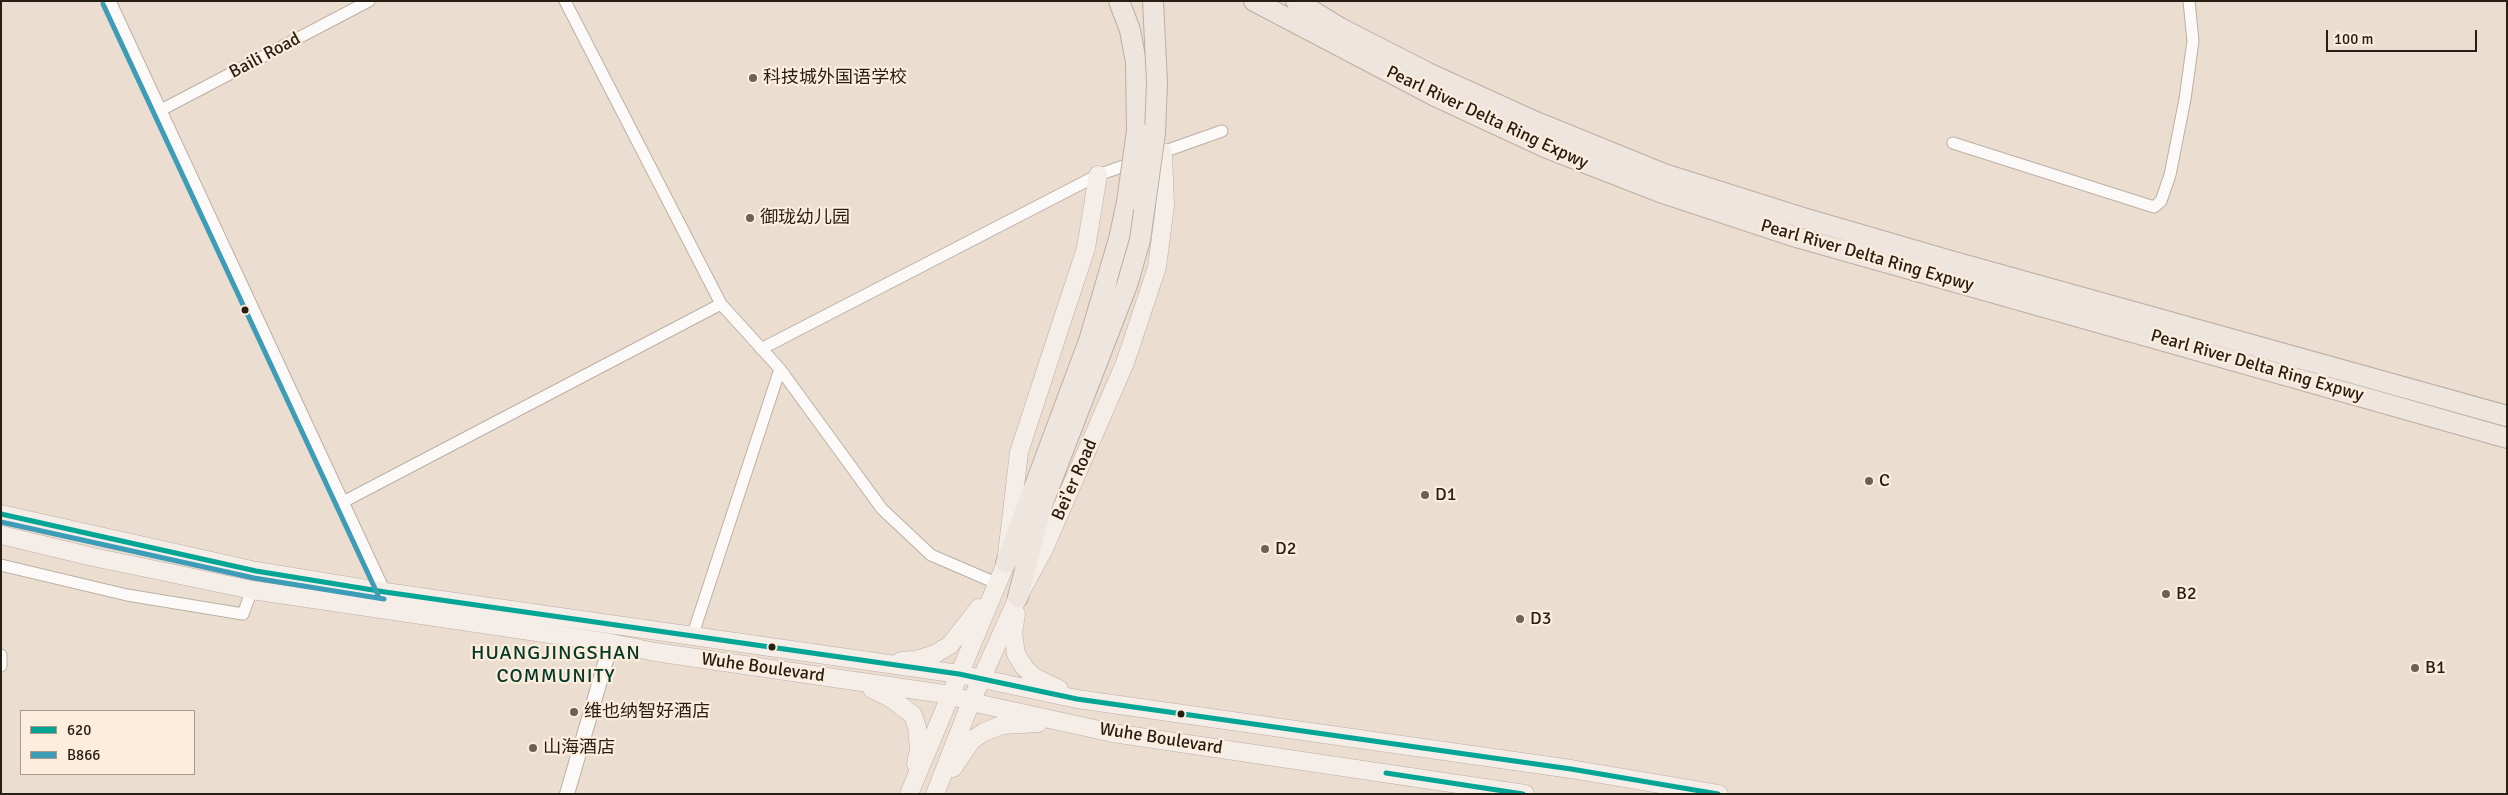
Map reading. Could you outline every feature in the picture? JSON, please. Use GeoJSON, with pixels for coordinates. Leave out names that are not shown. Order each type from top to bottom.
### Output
{"type":"FeatureCollection","features":[{"type":"Feature","properties":{"kind":"highway"},"geometry":{"type":"LineString","coordinates":[[1006,563],[1089,341],[1119,239],[1127,202],[1137,132],[1136,62],[1130,30],[1119,1]]}},
{"type":"Feature","properties":{"kind":"highway"},"geometry":{"type":"LineString","coordinates":[[1018,596],[1042,505],[1127,284],[1140,240],[1155,133],[1157,82],[1153,1]]}},
{"type":"Feature","properties":{"kind":"highway","name":"Pearl River Delta Ring Expwy"},"geometry":{"type":"LineString","coordinates":[[1254,1],[1435,96],[1547,148],[1660,192],[1796,237],[2507,438]]}},
{"type":"Feature","properties":{"kind":"highway","name":"Pearl River Delta Ring Expwy"},"geometry":{"type":"LineString","coordinates":[[1296,1],[1340,28],[1428,73],[1536,122],[1664,174],[1800,217],[1950,261],[2507,416]]}},
{"type":"Feature","properties":{"kind":"main road","name":"Bei'er Road"},"geometry":{"type":"LineString","coordinates":[[936,794],[971,702],[983,680],[1018,596],[1044,549],[1126,363],[1154,275],[1165,206],[1163,152]]}},
{"type":"Feature","properties":{"kind":"main road"},"geometry":{"type":"LineString","coordinates":[[910,791],[1006,563],[1019,452],[1086,248],[1098,175]]}},
{"type":"Feature","properties":{"kind":"main road","name":"Wuhe Boulevard"},"geometry":{"type":"LineString","coordinates":[[1,514],[256,571],[692,637],[959,674],[1077,698],[1571,769],[1719,794]]}},
{"type":"Feature","properties":{"kind":"main road","name":"Wuhe Boulevard"},"geometry":{"type":"LineString","coordinates":[[1,535],[93,557],[252,590],[951,695],[971,702],[1122,734],[1525,794]]}},
{"type":"Feature","properties":{"kind":"main road"},"geometry":{"type":"LineString","coordinates":[[873,663],[915,660],[935,654],[950,644],[996,583]]}},
{"type":"Feature","properties":{"kind":"main road"},"geometry":{"type":"LineString","coordinates":[[1018,596],[1014,633],[1016,654],[1034,677],[1077,698]]}},
{"type":"Feature","properties":{"kind":"main road"},"geometry":{"type":"LineString","coordinates":[[858,682],[892,699],[913,715],[917,727],[919,749],[910,791]]}},
{"type":"Feature","properties":{"kind":"main road"},"geometry":{"type":"LineString","coordinates":[[936,794],[972,740],[984,732],[1002,725],[1061,722]]}},
{"type":"Feature","properties":{"kind":"street"},"geometry":{"type":"LineString","coordinates":[[110,1],[385,592]]}},
{"type":"Feature","properties":{"kind":"street","name":"Baili Road"},"geometry":{"type":"LineString","coordinates":[[161,110],[369,1]]}},
{"type":"Feature","properties":{"kind":"street"},"geometry":{"type":"LineString","coordinates":[[565,1],[721,304],[780,369],[882,509],[931,555],[996,583]]}},
{"type":"Feature","properties":{"kind":"street"},"geometry":{"type":"LineString","coordinates":[[1953,143],[2154,206],[2161,202],[2170,175],[2185,99],[2193,41],[2189,1]]}},
{"type":"Feature","properties":{"kind":"street"},"geometry":{"type":"LineString","coordinates":[[761,348],[1098,175],[1222,131]]}},
{"type":"Feature","properties":{"kind":"street"},"geometry":{"type":"LineString","coordinates":[[343,502],[721,304]]}},
{"type":"Feature","properties":{"kind":"street"},"geometry":{"type":"LineString","coordinates":[[692,637],[780,369]]}},
{"type":"Feature","properties":{"kind":"street"},"geometry":{"type":"LineString","coordinates":[[1,565],[127,595],[243,614],[252,590]]}},
{"type":"Feature","properties":{"kind":"street"},"geometry":{"type":"LineString","coordinates":[[567,794],[611,643]]}},
{"type":"Feature","properties":{"kind":"street"},"geometry":{"type":"LineString","coordinates":[[1,656],[1,666]]}},
{"type":"Feature","properties":{"kind":"transit line","name":"B866"},"geometry":{"type":"LineString","coordinates":[[103,4],[378,595]]}},
{"type":"Feature","properties":{"kind":"transit line","name":"620"},"geometry":{"type":"LineString","coordinates":[[1,514],[256,571],[385,592],[959,674],[1077,699],[1571,769],[1718,794]]}},
{"type":"Feature","properties":{"kind":"transit line","name":"B866"},"geometry":{"type":"LineString","coordinates":[[1,522],[254,578],[384,599]]}},
{"type":"Feature","properties":{"kind":"transit line","name":"620"},"geometry":{"type":"LineString","coordinates":[[1386,773],[1523,794]]}},
{"type":"Feature","properties":{"kind":"place","name":"科技城外国语学校"},"geometry":{"type":"Point","coordinates":[753,78]}},
{"type":"Feature","properties":{"kind":"place","name":"御珑幼儿园"},"geometry":{"type":"Point","coordinates":[750,218]}},
{"type":"Feature","properties":{"kind":"place","name":"C"},"geometry":{"type":"Point","coordinates":[1869,481]}},
{"type":"Feature","properties":{"kind":"place","name":"D1"},"geometry":{"type":"Point","coordinates":[1425,495]}},
{"type":"Feature","properties":{"kind":"place","name":"D2"},"geometry":{"type":"Point","coordinates":[1265,549]}},
{"type":"Feature","properties":{"kind":"place","name":"B2"},"geometry":{"type":"Point","coordinates":[2166,594]}},
{"type":"Feature","properties":{"kind":"place","name":"D3"},"geometry":{"type":"Point","coordinates":[1520,619]}},
{"type":"Feature","properties":{"kind":"place","name":"B1"},"geometry":{"type":"Point","coordinates":[2415,668]}},
{"type":"Feature","properties":{"kind":"place","name":"维也纳智好酒店"},"geometry":{"type":"Point","coordinates":[574,712]}},
{"type":"Feature","properties":{"kind":"place","name":"山海酒店"},"geometry":{"type":"Point","coordinates":[533,748]}},
{"type":"Feature","properties":{"kind":"district","name":"HUANGJINGSHAN COMMUNITY"},"geometry":{"type":"Point","coordinates":[556,666]}}]}
